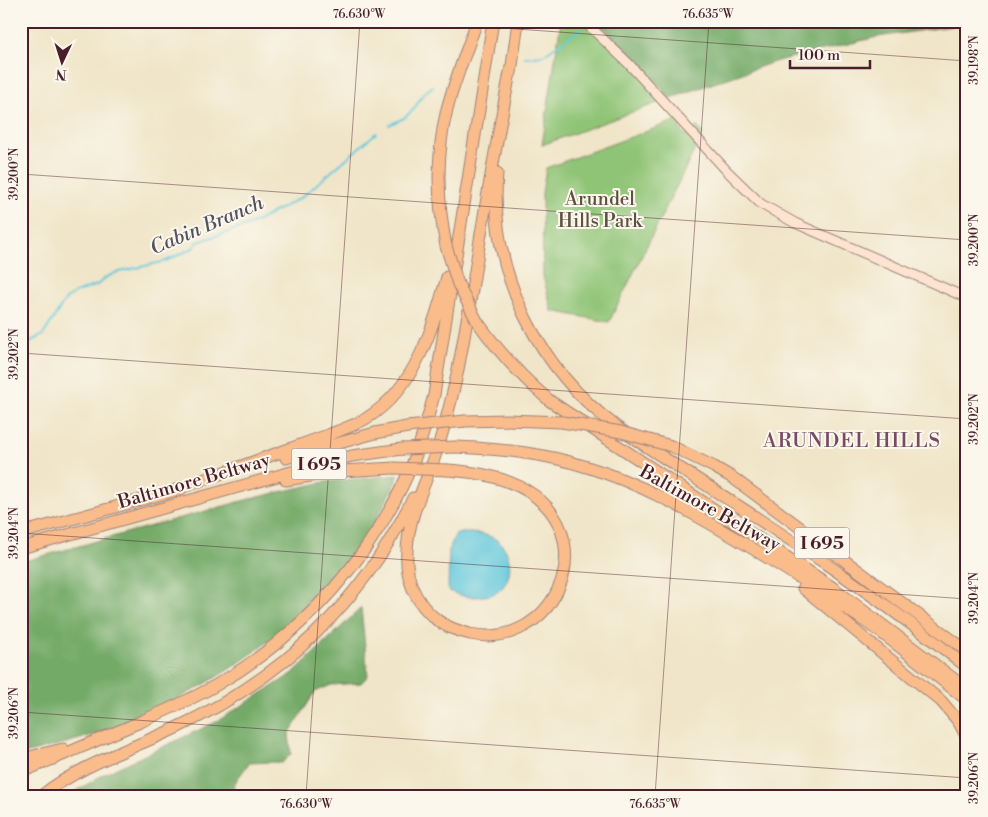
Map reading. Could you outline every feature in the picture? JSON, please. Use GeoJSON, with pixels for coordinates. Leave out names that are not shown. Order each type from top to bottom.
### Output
{"type":"FeatureCollection","features":[{"type":"Feature","properties":{"kind":"highway"},"geometry":{"type":"LineString","coordinates":[[477,21],[452,94],[442,133],[439,200],[446,246],[458,284],[477,320],[499,351],[515,369],[550,401],[832,587],[967,689]]}},
{"type":"Feature","properties":{"kind":"highway"},"geometry":{"type":"LineString","coordinates":[[175,490],[352,426],[390,400],[409,377],[427,341],[446,282],[460,222],[493,21]]}},
{"type":"Feature","properties":{"kind":"highway"},"geometry":{"type":"LineString","coordinates":[[518,21],[497,176],[500,238],[504,259],[517,299],[535,337],[560,373],[586,402],[618,428],[840,574],[896,613],[967,667]]}},
{"type":"Feature","properties":{"kind":"highway"},"geometry":{"type":"LineString","coordinates":[[155,510],[295,478],[350,470],[394,468],[448,470],[484,475],[525,490],[545,505],[558,525],[566,558],[560,587],[551,604],[544,612],[519,630],[505,634],[476,635],[454,629],[442,624],[421,603],[410,583],[406,550],[411,525],[442,434],[451,400],[511,67]]}},
{"type":"Feature","properties":{"kind":"highway"},"geometry":{"type":"LineString","coordinates":[[21,772],[142,721],[195,697],[218,684],[276,644],[341,582],[372,538],[406,478],[425,428],[434,395],[442,350],[460,222]]}},
{"type":"Feature","properties":{"kind":"highway"},"geometry":{"type":"LineString","coordinates":[[41,796],[55,785],[84,769],[174,729],[227,702],[273,671],[313,636],[336,612],[369,572],[402,519],[430,460],[451,400]]}},
{"type":"Feature","properties":{"kind":"highway","name":"Baltimore Beltway"},"geometry":{"type":"LineString","coordinates":[[21,533],[347,441],[407,427],[465,420],[562,422],[620,432],[671,446],[714,466],[734,478],[967,651]]}},
{"type":"Feature","properties":{"kind":"highway","name":"Baltimore Beltway"},"geometry":{"type":"LineString","coordinates":[[21,548],[309,466],[352,456],[402,449],[456,447],[511,450],[559,459],[617,477],[655,494],[710,523],[827,596],[883,634],[967,700]]}},
{"type":"Feature","properties":{"kind":"highway"},"geometry":{"type":"LineString","coordinates":[[21,527],[100,511]]}},
{"type":"Feature","properties":{"kind":"highway"},"geometry":{"type":"LineString","coordinates":[[710,523],[807,591],[934,695],[951,712],[967,737]]}},
{"type":"Feature","properties":{"kind":"highway"},"geometry":{"type":"LineString","coordinates":[[902,602],[967,645]]}},
{"type":"Feature","properties":{"kind":"highway"},"geometry":{"type":"LineString","coordinates":[[21,759],[70,746],[142,721]]}},
{"type":"Feature","properties":{"kind":"main road"},"geometry":{"type":"LineString","coordinates":[[584,21],[628,63],[727,171],[761,204],[795,223],[967,298]]}},
{"type":"Feature","properties":{"kind":"green space","name":"Arundel Hills Park"},"geometry":{"type":"Polygon","coordinates":[[[561,21],[598,21],[650,72],[671,98],[542,145],[561,21]]]}},
{"type":"Feature","properties":{"kind":"green space"},"geometry":{"type":"Polygon","coordinates":[[[598,21],[967,21],[967,24],[877,37],[777,61],[671,98],[650,72],[598,21]]]}},
{"type":"Feature","properties":{"kind":"green space","name":"Arundel Hills Park"},"geometry":{"type":"Polygon","coordinates":[[[686,117],[679,129],[688,136],[697,126],[703,133],[609,322],[552,311],[543,276],[542,193],[546,168],[686,117]]]}},
{"type":"Feature","properties":{"kind":"green space"},"geometry":{"type":"Polygon","coordinates":[[[399,475],[377,519],[350,560],[323,591],[261,647],[191,692],[154,710],[116,727],[81,739],[21,755],[21,562],[249,499],[324,482],[399,475]]]}},
{"type":"Feature","properties":{"kind":"green space"},"geometry":{"type":"Polygon","coordinates":[[[361,608],[368,676],[361,683],[331,685],[315,692],[289,734],[291,754],[282,763],[249,763],[236,781],[230,796],[68,796],[104,774],[216,722],[292,674],[361,608]]]}},
{"type":"Feature","properties":{"kind":"water"},"geometry":{"type":"Polygon","coordinates":[[[461,533],[487,536],[501,543],[505,549],[510,563],[508,578],[500,590],[494,594],[470,597],[455,594],[448,590],[449,550],[455,535],[461,533]]]}},
{"type":"Feature","properties":{"kind":"waterway","name":"Cabin Branch"},"geometry":{"type":"LineString","coordinates":[[525,57],[543,55],[582,28]]}},
{"type":"Feature","properties":{"kind":"waterway","name":"Cabin Branch"},"geometry":{"type":"LineString","coordinates":[[389,125],[404,118],[414,109],[423,94],[433,86]]}},
{"type":"Feature","properties":{"kind":"waterway","name":"Cabin Branch"},"geometry":{"type":"LineString","coordinates":[[21,346],[43,335],[66,299],[75,293],[97,285],[115,273],[166,261],[193,248],[198,242],[252,224],[302,197],[376,133]]}},
{"type":"Feature","properties":{"kind":"district","name":"ARUNDEL HILLS"},"geometry":{"type":"Point","coordinates":[852,441]}}]}
